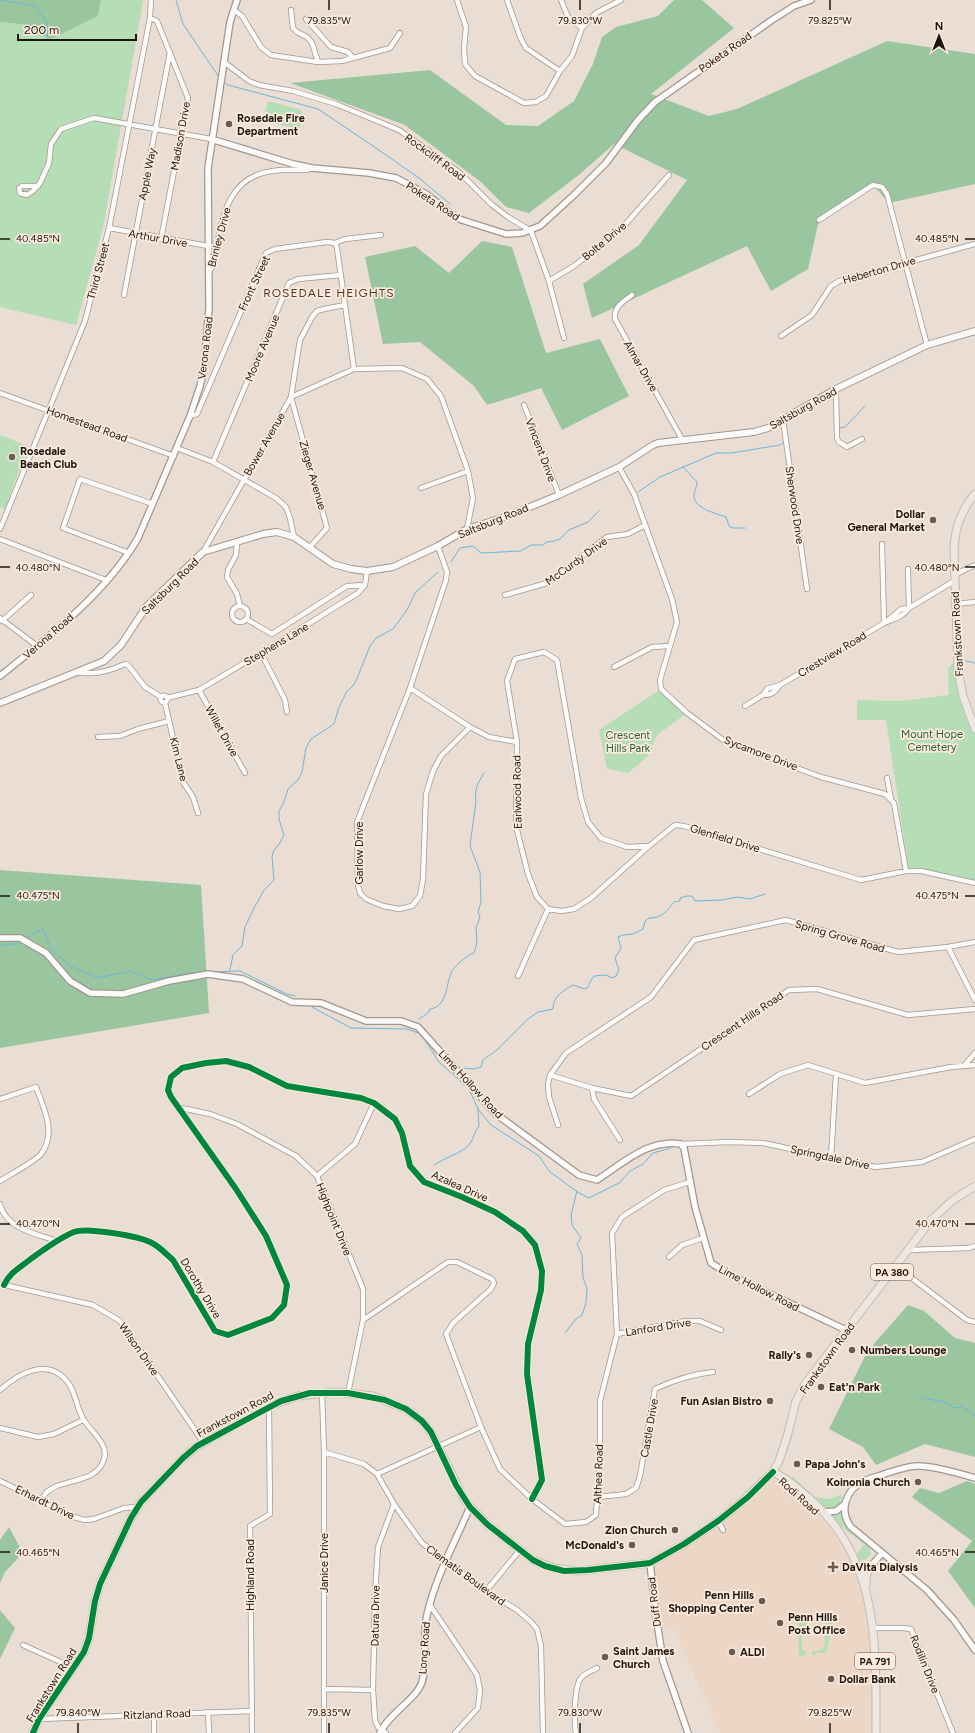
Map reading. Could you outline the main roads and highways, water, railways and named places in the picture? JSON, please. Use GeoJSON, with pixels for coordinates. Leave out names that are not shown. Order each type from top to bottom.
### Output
{"type":"FeatureCollection","features":[{"type":"Feature","properties":{"kind":"main road","name":"Saltsburg Road"},"geometry":{"type":"LineString","coordinates":[[0,703],[104,661],[121,645],[146,607],[203,552],[277,532],[294,537],[333,564],[351,569],[367,571],[393,567],[438,546],[467,529],[508,516],[559,495],[619,467],[652,445],[658,443],[754,432],[768,428],[836,389],[928,345],[975,331]]}},
{"type":"Feature","properties":{"kind":"main road","name":"Frankstown Road"},"geometry":{"type":"LineString","coordinates":[[975,494],[963,510],[956,528],[954,539],[958,670],[963,696],[975,729]]}},
{"type":"Feature","properties":{"kind":"main road","name":"Frankstown Road"},"geometry":{"type":"LineString","coordinates":[[33,1733],[39,1718],[84,1652],[89,1638],[95,1601],[100,1584],[136,1507],[183,1458],[203,1442],[270,1406],[298,1396],[322,1392],[348,1392],[379,1398],[406,1409],[422,1421],[431,1432],[456,1485],[470,1507],[520,1551],[533,1560],[545,1566],[564,1571],[583,1571],[650,1563],[684,1544],[718,1521],[748,1497],[773,1472],[779,1461],[800,1392],[810,1376],[940,1211],[961,1194],[975,1186]]}},
{"type":"Feature","properties":{"kind":"main road","name":"Rodi Road"},"geometry":{"type":"LineString","coordinates":[[773,1472],[790,1482],[824,1512],[847,1545],[859,1569],[866,1589],[873,1628],[876,1733]]}},
{"type":"Feature","properties":{"kind":"main road","name":"Rodi Road"},"geometry":{"type":"LineString","coordinates":[[773,1472],[780,1480],[807,1501],[827,1522],[859,1569]]}},
{"type":"Feature","properties":{"kind":"main road"},"geometry":{"type":"LineString","coordinates":[[866,1589],[866,1578],[871,1565]]}},
{"type":"Feature","properties":{"kind":"waterway"},"geometry":{"type":"LineString","coordinates":[[0,0],[35,6],[46,21],[48,39]]}},
{"type":"Feature","properties":{"kind":"waterway"},"geometry":{"type":"LineString","coordinates":[[176,0],[183,24],[219,77]]}},
{"type":"Feature","properties":{"kind":"waterway"},"geometry":{"type":"LineString","coordinates":[[224,82],[228,85],[318,109],[419,178],[450,204]]}},
{"type":"Feature","properties":{"kind":"waterway"},"geometry":{"type":"LineString","coordinates":[[840,428],[845,427],[865,406]]}},
{"type":"Feature","properties":{"kind":"waterway"},"geometry":{"type":"LineString","coordinates":[[638,492],[660,477],[716,453],[732,453],[780,445],[784,442]]}},
{"type":"Feature","properties":{"kind":"waterway"},"geometry":{"type":"LineString","coordinates":[[683,467],[697,482],[694,494],[697,503],[701,507],[726,517],[729,526],[733,528],[745,528]]}},
{"type":"Feature","properties":{"kind":"waterway"},"geometry":{"type":"LineString","coordinates":[[451,562],[460,548],[473,546],[481,553],[521,551],[531,545],[543,545],[547,542],[560,539],[569,530],[588,522],[599,511]]}},
{"type":"Feature","properties":{"kind":"waterway"},"geometry":{"type":"LineString","coordinates":[[230,970],[233,955],[242,946],[245,927],[253,910],[264,890],[274,880],[272,856],[274,850],[284,835],[279,819],[279,811],[284,802],[288,789],[298,780],[302,772],[306,748],[311,739],[334,724],[339,707],[347,691],[356,681],[370,646],[376,638],[393,629],[407,610],[415,593],[438,572]]}},
{"type":"Feature","properties":{"kind":"waterway"},"geometry":{"type":"LineString","coordinates":[[966,661],[975,663]]}},
{"type":"Feature","properties":{"kind":"waterway"},"geometry":{"type":"LineString","coordinates":[[419,1019],[428,1013],[430,1009],[440,1004],[445,995],[451,973],[464,958],[474,953],[477,943],[476,928],[480,917],[478,912],[481,902],[480,872],[470,846],[476,790],[484,773]]}},
{"type":"Feature","properties":{"kind":"waterway"},"geometry":{"type":"LineString","coordinates":[[463,1068],[474,1069],[481,1067],[483,1060],[497,1050],[528,1019],[538,1012],[553,1009],[553,1004],[557,997],[569,987],[573,985],[585,989],[588,987],[594,976],[606,975],[612,978],[616,976],[619,970],[615,958],[621,948],[618,937],[633,934],[643,929],[645,921],[649,918],[661,916],[674,902],[680,901],[680,898],[692,896],[695,901],[722,900],[737,897],[750,899],[765,894]]}},
{"type":"Feature","properties":{"kind":"waterway"},"geometry":{"type":"LineString","coordinates":[[28,937],[43,929],[51,949],[70,966],[98,978],[131,971],[151,980],[202,972]]}},
{"type":"Feature","properties":{"kind":"waterway"},"geometry":{"type":"LineString","coordinates":[[0,946],[18,944]]}},
{"type":"Feature","properties":{"kind":"waterway"},"geometry":{"type":"LineString","coordinates":[[211,972],[240,971],[287,994],[295,996]]}},
{"type":"Feature","properties":{"kind":"waterway"},"geometry":{"type":"LineString","coordinates":[[312,1007],[351,1028],[407,1029],[421,1034],[439,1062],[469,1089],[478,1109],[491,1125],[539,1156],[550,1172],[579,1193],[589,1198],[619,1183],[630,1171],[643,1164],[653,1153],[671,1148]]}},
{"type":"Feature","properties":{"kind":"waterway"},"geometry":{"type":"LineString","coordinates":[[434,1165],[461,1151],[469,1145],[479,1126],[478,1109]]}},
{"type":"Feature","properties":{"kind":"waterway"},"geometry":{"type":"LineString","coordinates":[[565,1333],[575,1320],[582,1315],[586,1303],[587,1288],[583,1278],[582,1255],[577,1244],[581,1238],[572,1225],[571,1215],[577,1191]]}},
{"type":"Feature","properties":{"kind":"waterway"},"geometry":{"type":"LineString","coordinates":[[922,1398],[944,1402],[954,1408],[962,1407],[975,1415]]}},
{"type":"Feature","properties":{"kind":"place","name":"Rosedale Fire Department"},"geometry":{"type":"Point","coordinates":[229,124]}},
{"type":"Feature","properties":{"kind":"place","name":"Rosedale Beach Club"},"geometry":{"type":"Point","coordinates":[12,457]}},
{"type":"Feature","properties":{"kind":"place","name":"Dollar General Market"},"geometry":{"type":"Point","coordinates":[933,520]}},
{"type":"Feature","properties":{"kind":"place","name":"Numbers Lounge"},"geometry":{"type":"Point","coordinates":[852,1350]}},
{"type":"Feature","properties":{"kind":"place","name":"Rally's"},"geometry":{"type":"Point","coordinates":[809,1355]}},
{"type":"Feature","properties":{"kind":"place","name":"Eat'n Park"},"geometry":{"type":"Point","coordinates":[821,1387]}},
{"type":"Feature","properties":{"kind":"place","name":"Fun Asian Bistro"},"geometry":{"type":"Point","coordinates":[770,1401]}},
{"type":"Feature","properties":{"kind":"place","name":"Papa John's"},"geometry":{"type":"Point","coordinates":[797,1464]}},
{"type":"Feature","properties":{"kind":"place","name":"Koinonia Church"},"geometry":{"type":"Point","coordinates":[918,1482]}},
{"type":"Feature","properties":{"kind":"place","name":"Zion Church"},"geometry":{"type":"Point","coordinates":[675,1530]}},
{"type":"Feature","properties":{"kind":"place","name":"McDonald's"},"geometry":{"type":"Point","coordinates":[632,1545]}},
{"type":"Feature","properties":{"kind":"place","name":"DaVita Dialysis"},"geometry":{"type":"Point","coordinates":[833,1567]}},
{"type":"Feature","properties":{"kind":"place","name":"Penn Hills Shopping Center"},"geometry":{"type":"Point","coordinates":[762,1601]}},
{"type":"Feature","properties":{"kind":"place","name":"Penn Hills Post Office"},"geometry":{"type":"Point","coordinates":[780,1623]}},
{"type":"Feature","properties":{"kind":"place","name":"ALDI"},"geometry":{"type":"Point","coordinates":[732,1652]}},
{"type":"Feature","properties":{"kind":"place","name":"Saint James Church"},"geometry":{"type":"Point","coordinates":[605,1657]}},
{"type":"Feature","properties":{"kind":"place","name":"Dollar Bank"},"geometry":{"type":"Point","coordinates":[831,1679]}},
{"type":"Feature","properties":{"kind":"district","name":"ROSEDALE HEIGHTS"},"geometry":{"type":"Point","coordinates":[329,293]}},
{"type":"Feature","properties":{"kind":"park label","name":"Mount Hope Cemetery"},"geometry":{"type":"Point","coordinates":[932,740]}},
{"type":"Feature","properties":{"kind":"park label","name":"Crescent Hills Park"},"geometry":{"type":"Point","coordinates":[628,741]}}]}
